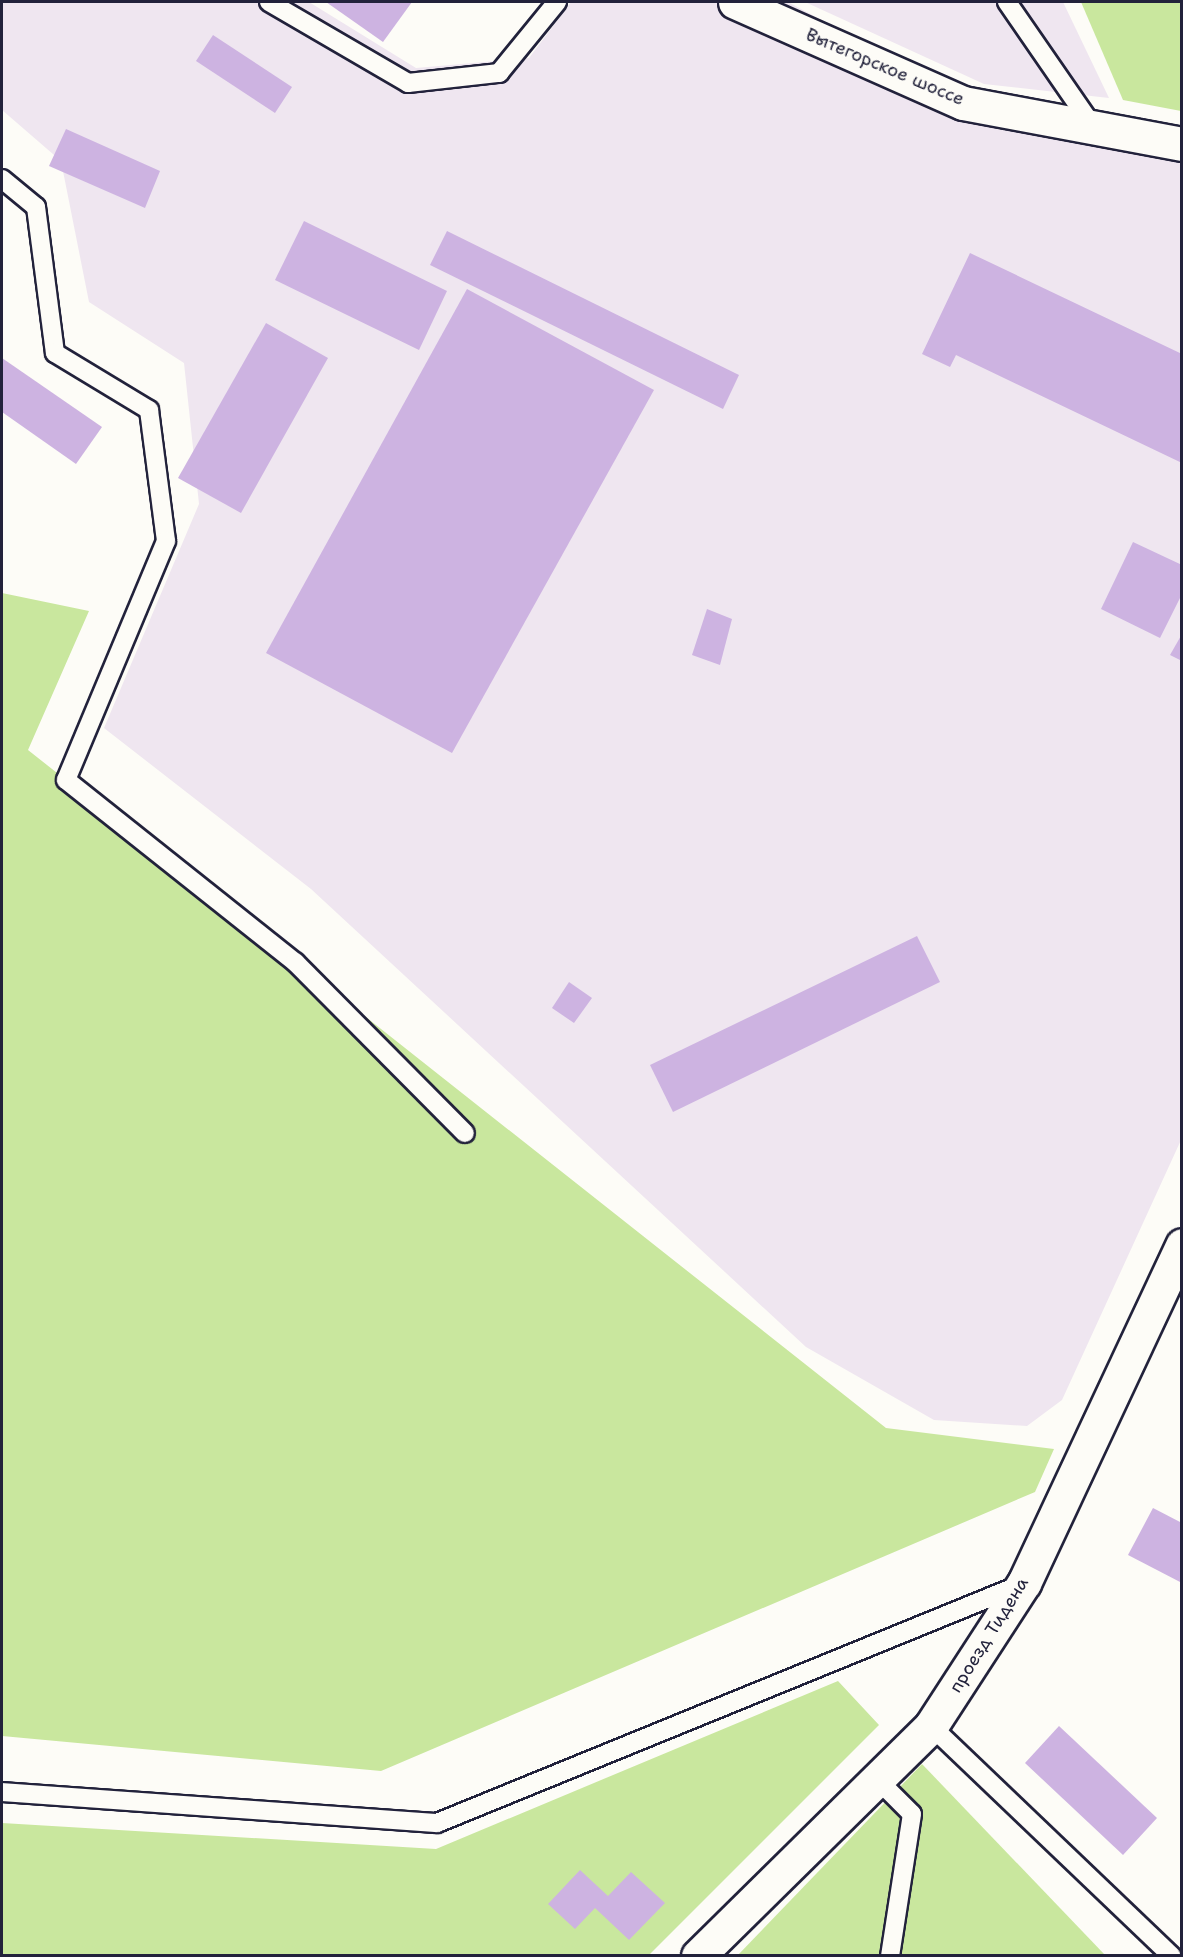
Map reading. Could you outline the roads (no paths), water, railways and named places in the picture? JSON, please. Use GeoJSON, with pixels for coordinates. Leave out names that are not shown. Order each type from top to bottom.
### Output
{"type":"FeatureCollection","features":[{"type":"Feature","properties":{"kind":"street","name":"Вытегорское шоссе"},"geometry":{"type":"LineString","coordinates":[[735,2],[963,103],[1182,144]]}},
{"type":"Feature","properties":{"kind":"street","name":"проезд Тидена"},"geometry":{"type":"LineString","coordinates":[[698,1956],[931,1726],[1024,1583],[1182,1245]]}},
{"type":"Feature","properties":{"kind":"lane"},"geometry":{"type":"LineString","coordinates":[[269,2],[408,83],[499,73],[557,2]]}},
{"type":"Feature","properties":{"kind":"lane"},"geometry":{"type":"LineString","coordinates":[[1007,2],[1095,129]]}},
{"type":"Feature","properties":{"kind":"lane"},"geometry":{"type":"LineString","coordinates":[[2,179],[36,207],[56,353],[149,410],[166,541],[66,780],[295,962],[465,1133]]}},
{"type":"Feature","properties":{"kind":"lane"},"geometry":{"type":"LineString","coordinates":[[2,1792],[437,1823],[1024,1583]]}},
{"type":"Feature","properties":{"kind":"lane"},"geometry":{"type":"LineString","coordinates":[[931,1726],[1172,1956]]}},
{"type":"Feature","properties":{"kind":"lane"},"geometry":{"type":"LineString","coordinates":[[877,1779],[912,1814],[890,1956]]}}]}
